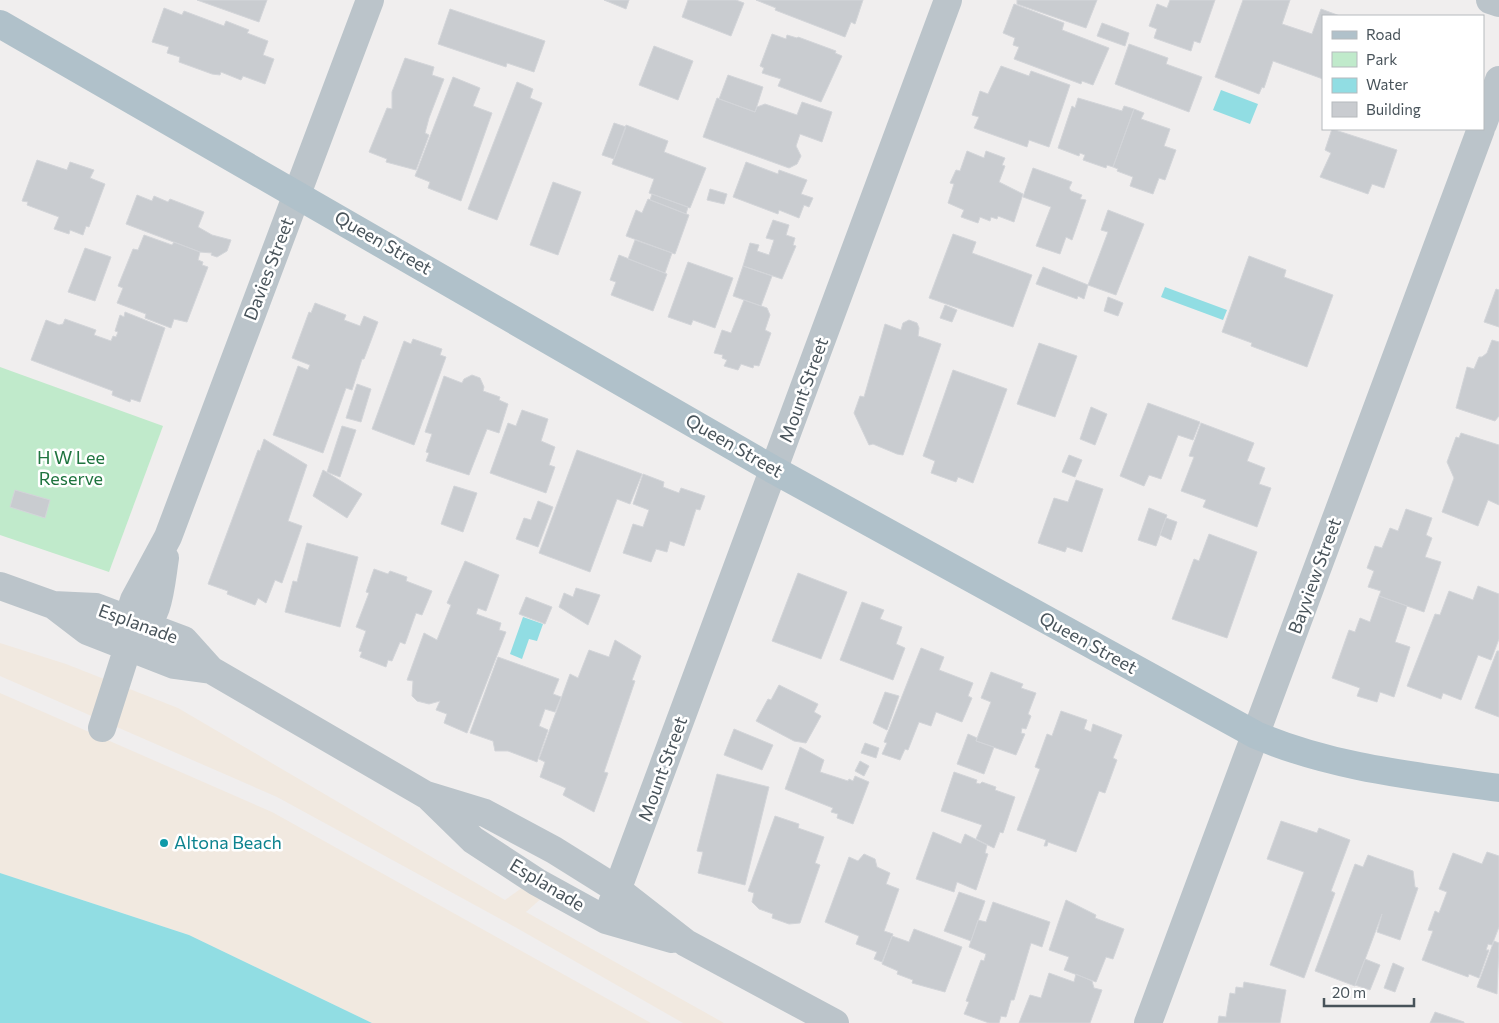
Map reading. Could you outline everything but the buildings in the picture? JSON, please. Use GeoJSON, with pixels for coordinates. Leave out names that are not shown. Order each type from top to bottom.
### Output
{"type":"FeatureCollection","features":[{"type":"Feature","properties":{"kind":"main road","name":"Queen Street"},"geometry":{"type":"LineString","coordinates":[[0,24],[774,470],[1256,735],[1296,751],[1330,760],[1499,788]]}},
{"type":"Feature","properties":{"kind":"street","name":"Davies Street"},"geometry":{"type":"LineString","coordinates":[[102,728],[128,647],[138,623],[134,600],[168,537],[370,0]]}},
{"type":"Feature","properties":{"kind":"street","name":"Mount Street"},"geometry":{"type":"LineString","coordinates":[[606,920],[948,0]]}},
{"type":"Feature","properties":{"kind":"street"},"geometry":{"type":"LineString","coordinates":[[1490,0],[1499,3]]}},
{"type":"Feature","properties":{"kind":"street"},"geometry":{"type":"LineString","coordinates":[[1484,121],[1499,80]]}},
{"type":"Feature","properties":{"kind":"street","name":"Bayview Street"},"geometry":{"type":"LineString","coordinates":[[1148,1023],[1481,130]]}},
{"type":"Feature","properties":{"kind":"street","name":"Esplanade"},"geometry":{"type":"LineString","coordinates":[[0,586],[53,604],[96,607],[184,640],[211,670],[426,795],[474,840],[537,882],[606,920],[686,943]]}},
{"type":"Feature","properties":{"kind":"street","name":"Esplanade"},"geometry":{"type":"LineString","coordinates":[[53,604],[87,631],[174,665],[211,670]]}},
{"type":"Feature","properties":{"kind":"street","name":"Esplanade"},"geometry":{"type":"LineString","coordinates":[[426,795],[485,813],[554,850],[618,890],[686,943],[835,1023]]}},
{"type":"Feature","properties":{"kind":"green space","name":"H W Lee Reserve"},"geometry":{"type":"Polygon","coordinates":[[[0,367],[163,426],[109,572],[0,535],[0,367]]]}},
{"type":"Feature","properties":{"kind":"sand"},"geometry":{"type":"Polygon","coordinates":[[[0,643],[66,664],[178,708],[505,900],[526,885],[544,896],[526,912],[724,1023],[683,1023],[515,927],[277,797],[0,676],[0,643]]]}},
{"type":"Feature","properties":{"kind":"sand","name":"Altona Beach"},"geometry":{"type":"Polygon","coordinates":[[[0,693],[272,812],[651,1023],[372,1023],[189,935],[0,873],[0,693]]]}},
{"type":"Feature","properties":{"kind":"water"},"geometry":{"type":"Polygon","coordinates":[[[1221,90],[1258,104],[1250,124],[1213,110],[1221,90]]]}},
{"type":"Feature","properties":{"kind":"water"},"geometry":{"type":"Polygon","coordinates":[[[1165,287],[1227,310],[1223,320],[1161,297],[1165,287]]]}},
{"type":"Feature","properties":{"kind":"water"},"geometry":{"type":"Polygon","coordinates":[[[523,617],[543,624],[537,641],[529,639],[522,659],[510,654],[523,617]]]}},
{"type":"Feature","properties":{"kind":"water"},"geometry":{"type":"Polygon","coordinates":[[[0,873],[189,935],[372,1023],[0,1023],[0,873]]]}},
{"type":"Feature","properties":{"kind":"place","name":"Altona Beach"},"geometry":{"type":"Point","coordinates":[164,843]}}]}
